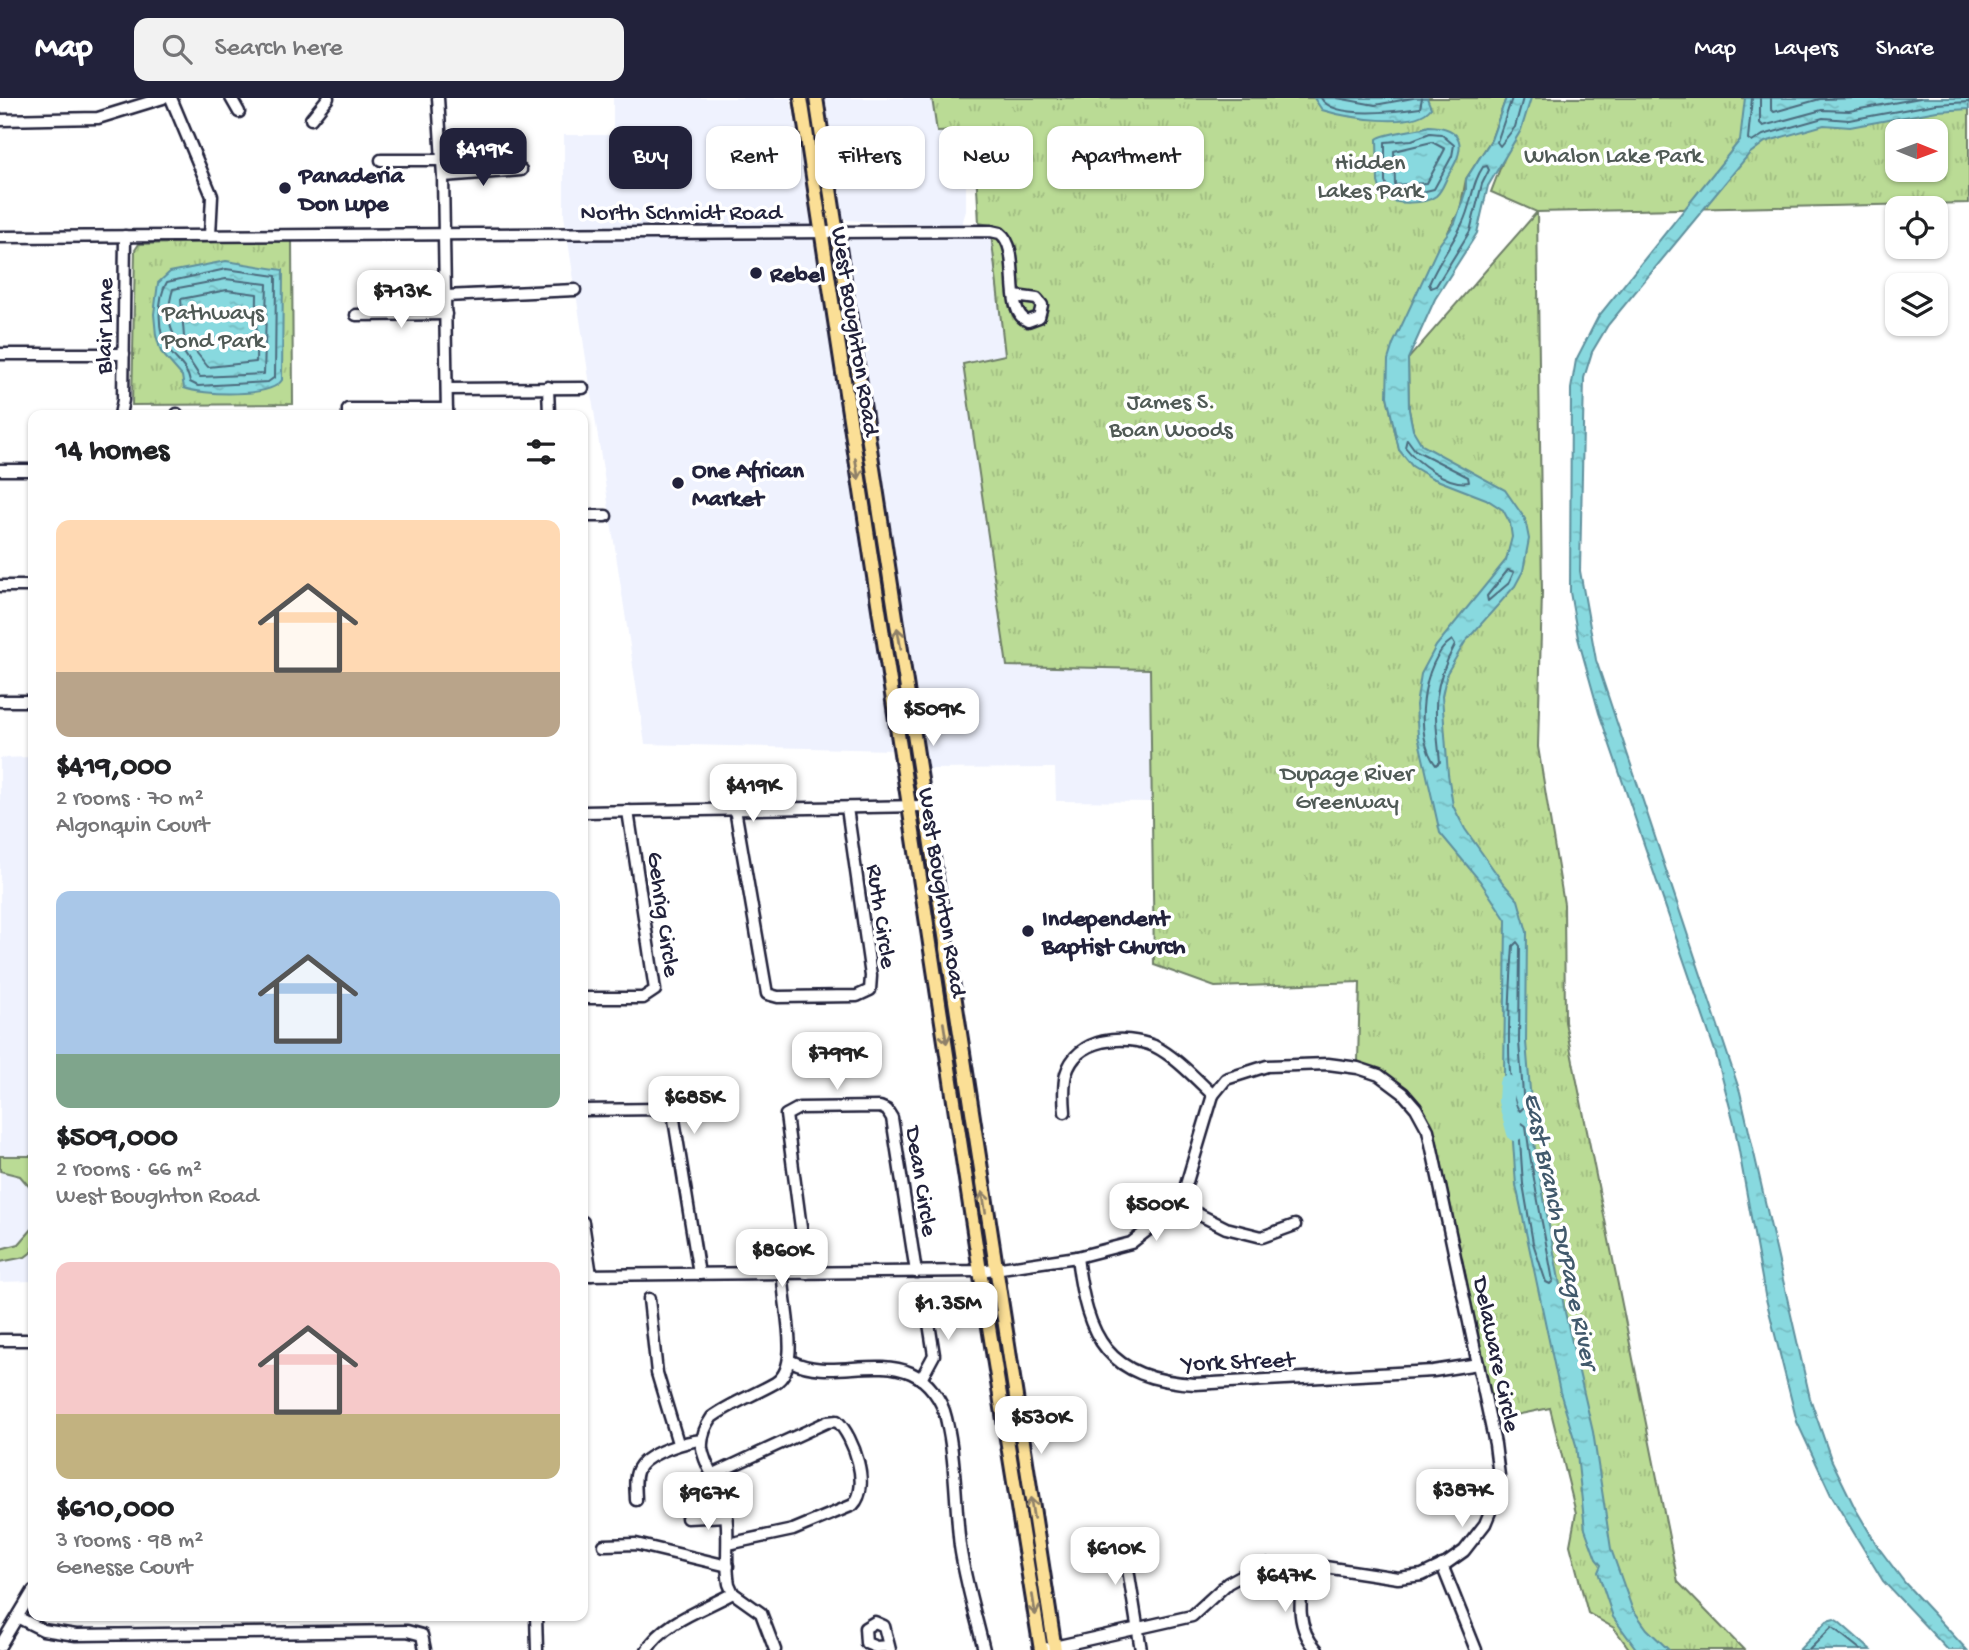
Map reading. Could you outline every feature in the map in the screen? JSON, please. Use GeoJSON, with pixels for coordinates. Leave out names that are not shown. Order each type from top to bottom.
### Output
{"type":"FeatureCollection","features":[{"type":"Feature","properties":{"kind":"main road","name":"West Boughton Road"},"geometry":{"type":"LineString","coordinates":[[801,98],[898,733],[917,806],[980,1272],[1041,1650]]}},
{"type":"Feature","properties":{"kind":"main road","name":"West Boughton Road"},"geometry":{"type":"LineString","coordinates":[[816,98],[915,734],[917,806]]}},
{"type":"Feature","properties":{"kind":"main road","name":"West Boughton Road"},"geometry":{"type":"LineString","coordinates":[[932,906],[1055,1649]]}},
{"type":"Feature","properties":{"kind":"street"},"geometry":{"type":"LineString","coordinates":[[0,120],[98,118],[163,98]]}},
{"type":"Feature","properties":{"kind":"street"},"geometry":{"type":"LineString","coordinates":[[171,98],[212,196],[210,235]]}},
{"type":"Feature","properties":{"kind":"street"},"geometry":{"type":"LineString","coordinates":[[231,98],[239,112]]}},
{"type":"Feature","properties":{"kind":"street"},"geometry":{"type":"LineString","coordinates":[[311,119],[328,98]]}},
{"type":"Feature","properties":{"kind":"street"},"geometry":{"type":"LineString","coordinates":[[438,98],[443,176],[447,410]]}},
{"type":"Feature","properties":{"kind":"street"},"geometry":{"type":"LineString","coordinates":[[381,160],[442,160]]}},
{"type":"Feature","properties":{"kind":"street"},"geometry":{"type":"LineString","coordinates":[[443,176],[521,170]]}},
{"type":"Feature","properties":{"kind":"street","name":"North Schmidt Road"},"geometry":{"type":"LineString","coordinates":[[0,237],[444,233],[1000,233],[1009,243],[1015,296]]}},
{"type":"Feature","properties":{"kind":"street","name":"Blair Lane"},"geometry":{"type":"LineString","coordinates":[[120,410],[124,354],[125,236]]}},
{"type":"Feature","properties":{"kind":"street"},"geometry":{"type":"LineString","coordinates":[[445,296],[575,290]]}},
{"type":"Feature","properties":{"kind":"street"},"geometry":{"type":"LineString","coordinates":[[356,315],[446,314]]}},
{"type":"Feature","properties":{"kind":"street"},"geometry":{"type":"LineString","coordinates":[[0,354],[124,354]]}},
{"type":"Feature","properties":{"kind":"street"},"geometry":{"type":"LineString","coordinates":[[548,387],[549,410]]}},
{"type":"Feature","properties":{"kind":"street"},"geometry":{"type":"LineString","coordinates":[[447,389],[583,388]]}},
{"type":"Feature","properties":{"kind":"street"},"geometry":{"type":"LineString","coordinates":[[348,410],[381,410]]}},
{"type":"Feature","properties":{"kind":"street"},"geometry":{"type":"LineString","coordinates":[[0,470],[28,470]]}},
{"type":"Feature","properties":{"kind":"street"},"geometry":{"type":"LineString","coordinates":[[588,516],[606,516]]}},
{"type":"Feature","properties":{"kind":"street"},"geometry":{"type":"LineString","coordinates":[[0,586],[28,586]]}},
{"type":"Feature","properties":{"kind":"street"},"geometry":{"type":"LineString","coordinates":[[0,701],[28,701]]}},
{"type":"Feature","properties":{"kind":"street"},"geometry":{"type":"LineString","coordinates":[[898,733],[915,734]]}},
{"type":"Feature","properties":{"kind":"street"},"geometry":{"type":"LineString","coordinates":[[588,812],[917,806]]}},
{"type":"Feature","properties":{"kind":"street","name":"Ruth Circle"},"geometry":{"type":"LineString","coordinates":[[735,809],[764,989],[772,997],[857,996],[870,990],[871,976],[847,808]]}},
{"type":"Feature","properties":{"kind":"street","name":"Gehrig Circle"},"geometry":{"type":"LineString","coordinates":[[588,998],[643,998],[654,990],[628,811]]}},
{"type":"Feature","properties":{"kind":"street"},"geometry":{"type":"LineString","coordinates":[[588,1275],[980,1272],[1077,1257],[1131,1243],[1180,1205],[1213,1094],[1156,1047],[1116,1038],[1100,1042],[1071,1063],[1066,1076],[1065,1112]]}},
{"type":"Feature","properties":{"kind":"street","name":"Delaware Circle"},"geometry":{"type":"LineString","coordinates":[[1041,1650],[1192,1616],[1228,1583],[1261,1565],[1305,1564],[1398,1578],[1422,1575],[1464,1551],[1485,1524],[1499,1476],[1428,1130],[1416,1108],[1403,1093],[1378,1076],[1358,1068],[1276,1064],[1226,1079],[1213,1094]]}},
{"type":"Feature","properties":{"kind":"street","name":"Dean Circle"},"geometry":{"type":"LineString","coordinates":[[807,1273],[786,1115],[799,1108],[880,1107],[887,1110],[892,1118],[916,1272]]}},
{"type":"Feature","properties":{"kind":"street"},"geometry":{"type":"LineString","coordinates":[[588,1111],[660,1109],[673,1113],[699,1275]]}},
{"type":"Feature","properties":{"kind":"street"},"geometry":{"type":"LineString","coordinates":[[1180,1205],[1226,1228],[1262,1237],[1295,1225]]}},
{"type":"Feature","properties":{"kind":"street","name":"York Street"},"geometry":{"type":"LineString","coordinates":[[1077,1257],[1089,1322],[1104,1346],[1116,1360],[1136,1373],[1164,1382],[1195,1384],[1433,1371],[1478,1364]]}},
{"type":"Feature","properties":{"kind":"street"},"geometry":{"type":"LineString","coordinates":[[775,1650],[761,1613],[733,1593],[727,1566],[727,1516],[714,1474],[702,1450],[702,1440],[705,1427],[712,1418],[785,1376],[791,1361],[783,1274]]}},
{"type":"Feature","properties":{"kind":"street"},"geometry":{"type":"LineString","coordinates":[[921,1379],[934,1354],[925,1298]]}},
{"type":"Feature","properties":{"kind":"street"},"geometry":{"type":"LineString","coordinates":[[649,1299],[657,1373],[678,1443]]}},
{"type":"Feature","properties":{"kind":"street"},"geometry":{"type":"LineString","coordinates":[[0,1340],[28,1340]]}},
{"type":"Feature","properties":{"kind":"street"},"geometry":{"type":"LineString","coordinates":[[791,1361],[819,1370],[909,1372],[921,1379],[937,1395],[946,1418],[960,1549],[984,1650]]}},
{"type":"Feature","properties":{"kind":"street"},"geometry":{"type":"LineString","coordinates":[[714,1474],[827,1422],[837,1421],[846,1429],[862,1486],[860,1498],[853,1505],[793,1530],[728,1544]]}},
{"type":"Feature","properties":{"kind":"street"},"geometry":{"type":"LineString","coordinates":[[636,1500],[639,1467],[678,1443],[702,1440]]}},
{"type":"Feature","properties":{"kind":"street"},"geometry":{"type":"LineString","coordinates":[[687,1517],[727,1516]]}},
{"type":"Feature","properties":{"kind":"street"},"geometry":{"type":"LineString","coordinates":[[604,1545],[636,1544],[727,1566]]}},
{"type":"Feature","properties":{"kind":"street"},"geometry":{"type":"LineString","coordinates":[[1130,1545],[1128,1569],[1141,1650]]}},
{"type":"Feature","properties":{"kind":"street"},"geometry":{"type":"LineString","coordinates":[[1305,1564],[1301,1626],[1307,1640],[1317,1650]]}},
{"type":"Feature","properties":{"kind":"street"},"geometry":{"type":"LineString","coordinates":[[1441,1565],[1476,1650]]}},
{"type":"Feature","properties":{"kind":"street"},"geometry":{"type":"LineString","coordinates":[[647,1650],[654,1639],[670,1626],[733,1593]]}},
{"type":"Feature","properties":{"kind":"street"},"geometry":{"type":"LineString","coordinates":[[0,1646],[28,1601]]}},
{"type":"Feature","properties":{"kind":"street"},"geometry":{"type":"LineString","coordinates":[[19,1618],[44,1630],[76,1635],[407,1631],[422,1635],[425,1650]]}},
{"type":"Feature","properties":{"kind":"street"},"geometry":{"type":"LineString","coordinates":[[536,1621],[537,1650]]}},
{"type":"Feature","properties":{"kind":"shaded area"},"geometry":{"type":"Polygon","coordinates":[[[613,98],[791,98],[795,126],[706,126],[706,189],[801,189],[801,161],[894,750],[645,744],[564,215],[564,135],[609,135],[609,189],[692,189],[692,126],[613,126],[613,98]]]}},
{"type":"Feature","properties":{"kind":"shaded area"},"geometry":{"type":"Polygon","coordinates":[[[820,98],[932,98],[939,132],[939,189],[966,189],[966,211],[962,224],[923,225],[847,220],[840,215],[836,189],[925,189],[925,126],[825,126],[820,98]]]}},
{"type":"Feature","properties":{"kind":"shaded area"},"geometry":{"type":"Polygon","coordinates":[[[854,236],[991,236],[1005,356],[963,364],[1007,665],[1150,668],[1153,802],[1056,801],[1055,768],[922,769],[844,243],[854,236]]]}},
{"type":"Feature","properties":{"kind":"shaded area"},"geometry":{"type":"Polygon","coordinates":[[[28,757],[28,1281],[0,1282],[0,758],[28,757]]]}},
{"type":"Feature","properties":{"kind":"green space"},"geometry":{"type":"Polygon","coordinates":[[[932,98],[1506,98],[1491,140],[1466,179],[1460,210],[1449,230],[1387,396],[1399,449],[1413,430],[1409,410],[1408,359],[1537,212],[1542,592],[1538,747],[1564,904],[1565,1022],[1678,1582],[1744,1650],[1630,1650],[1614,1628],[1588,1613],[1570,1545],[1576,1513],[1550,1408],[1496,1419],[1436,1138],[1424,1111],[1407,1090],[1385,1073],[1358,1062],[1360,982],[1215,987],[1154,965],[1150,669],[1007,666],[963,364],[1005,355],[990,225],[979,223],[977,189],[1033,189],[1033,126],[939,126],[939,132],[932,98]]]}},
{"type":"Feature","properties":{"kind":"green space","name":"Whalon Lake Park"},"geometry":{"type":"Polygon","coordinates":[[[1527,98],[1969,98],[1969,203],[1948,203],[1948,196],[1885,196],[1885,205],[1537,212],[1491,192],[1527,98]]]}},
{"type":"Feature","properties":{"kind":"green space","name":"Pathways Pond Park"},"geometry":{"type":"Polygon","coordinates":[[[292,240],[293,404],[132,405],[135,250],[139,244],[292,240]]]}},
{"type":"Feature","properties":{"kind":"green space"},"geometry":{"type":"Polygon","coordinates":[[[0,1156],[28,1156],[28,1185],[20,1176],[0,1171],[0,1156]]]}},
{"type":"Feature","properties":{"kind":"green space"},"geometry":{"type":"Polygon","coordinates":[[[28,1234],[28,1255],[0,1262],[0,1249],[19,1244],[28,1234]]]}},
{"type":"Feature","properties":{"kind":"water"},"geometry":{"type":"Polygon","coordinates":[[[1314,98],[1427,98],[1431,108],[1423,115],[1410,119],[1379,120],[1322,110],[1314,98]]]}},
{"type":"Feature","properties":{"kind":"water"},"geometry":{"type":"Polygon","coordinates":[[[1506,98],[1531,98],[1521,130],[1488,186],[1477,233],[1435,299],[1408,359],[1409,410],[1413,430],[1422,445],[1505,490],[1525,519],[1529,539],[1523,571],[1515,586],[1465,642],[1447,673],[1442,696],[1448,774],[1453,806],[1465,829],[1518,900],[1527,932],[1526,1042],[1535,1150],[1565,1312],[1593,1432],[1611,1549],[1632,1608],[1647,1629],[1669,1650],[1637,1650],[1613,1617],[1598,1572],[1601,1565],[1596,1559],[1585,1529],[1576,1445],[1560,1392],[1516,1185],[1511,1113],[1506,1101],[1504,1075],[1506,920],[1480,881],[1440,833],[1418,736],[1416,705],[1421,674],[1436,646],[1506,560],[1512,537],[1510,523],[1503,510],[1486,499],[1432,478],[1412,466],[1399,450],[1387,396],[1388,360],[1439,245],[1455,223],[1466,190],[1466,179],[1491,140],[1506,98]]]}},
{"type":"Feature","properties":{"kind":"water"},"geometry":{"type":"Polygon","coordinates":[[[1745,98],[1969,98],[1969,109],[1937,111],[1850,127],[1824,125],[1765,142],[1749,154],[1608,325],[1592,352],[1584,378],[1580,571],[1596,660],[1740,1092],[1810,1398],[1831,1459],[1878,1547],[1905,1583],[1967,1650],[1948,1650],[1883,1581],[1831,1495],[1797,1422],[1765,1295],[1734,1123],[1716,1054],[1599,713],[1578,638],[1570,592],[1571,389],[1576,360],[1598,317],[1740,140],[1745,98]]]}},
{"type":"Feature","properties":{"kind":"water"},"geometry":{"type":"Polygon","coordinates":[[[1429,126],[1449,130],[1459,140],[1460,147],[1455,163],[1440,191],[1431,199],[1417,202],[1383,198],[1378,182],[1377,139],[1429,126]]]}},
{"type":"Feature","properties":{"kind":"water"},"geometry":{"type":"Polygon","coordinates":[[[226,261],[283,270],[282,380],[265,390],[220,393],[184,388],[182,376],[161,352],[154,314],[158,283],[170,272],[226,261]]]}},
{"type":"Feature","properties":{"kind":"water"},"geometry":{"type":"Polygon","coordinates":[[[1834,1619],[1871,1650],[1799,1650],[1827,1621],[1834,1619]]]}},
{"type":"Feature","properties":{"kind":"waterway","name":"East Branch DuPage River"},"geometry":{"type":"LineString","coordinates":[[1507,1083],[1506,1101],[1515,1133]]}},
{"type":"Feature","properties":{"kind":"place","name":"Panaderia Don Lupe"},"geometry":{"type":"Point","coordinates":[285,188]}},
{"type":"Feature","properties":{"kind":"place","name":"Rebel"},"geometry":{"type":"Point","coordinates":[756,273]}},
{"type":"Feature","properties":{"kind":"place","name":"One African Market"},"geometry":{"type":"Point","coordinates":[678,483]}},
{"type":"Feature","properties":{"kind":"place","name":"Independent Baptist Church"},"geometry":{"type":"Point","coordinates":[1028,931]}},
{"type":"Feature","properties":{"kind":"park label","name":"Hidden Lakes Park"},"geometry":{"type":"Point","coordinates":[1370,175]}},
{"type":"Feature","properties":{"kind":"park label","name":"James S. Boan Woods"},"geometry":{"type":"Point","coordinates":[1171,414]}},
{"type":"Feature","properties":{"kind":"park label","name":"Dupage River Greenway"},"geometry":{"type":"Point","coordinates":[1347,786]}}]}
